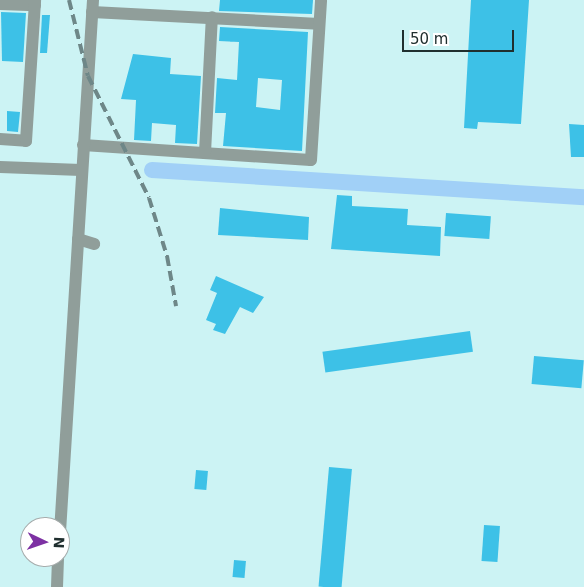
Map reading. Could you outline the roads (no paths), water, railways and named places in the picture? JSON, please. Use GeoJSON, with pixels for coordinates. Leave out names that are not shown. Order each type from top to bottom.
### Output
{"type":"FeatureCollection","features":[{"type":"Feature","properties":{"kind":"street"},"geometry":{"type":"LineString","coordinates":[[83,145],[311,160],[321,0]]}},
{"type":"Feature","properties":{"kind":"street"},"geometry":{"type":"LineString","coordinates":[[0,4],[35,3],[26,141],[0,140]]}},
{"type":"Feature","properties":{"kind":"street"},"geometry":{"type":"LineString","coordinates":[[61,517],[92,6],[319,24]]}},
{"type":"Feature","properties":{"kind":"street"},"geometry":{"type":"LineString","coordinates":[[204,153],[212,17]]}},
{"type":"Feature","properties":{"kind":"street"},"geometry":{"type":"LineString","coordinates":[[0,167],[81,170]]}},
{"type":"Feature","properties":{"kind":"street"},"geometry":{"type":"LineString","coordinates":[[78,239],[94,244]]}},
{"type":"Feature","properties":{"kind":"street"},"geometry":{"type":"LineString","coordinates":[[56,587],[57,567]]}},
{"type":"Feature","properties":{"kind":"waterway"},"geometry":{"type":"LineString","coordinates":[[152,170],[584,197]]}},
{"type":"Feature","properties":{"kind":"railway"},"geometry":{"type":"LineString","coordinates":[[69,0],[88,76],[149,198],[167,256],[176,306]]}}]}
